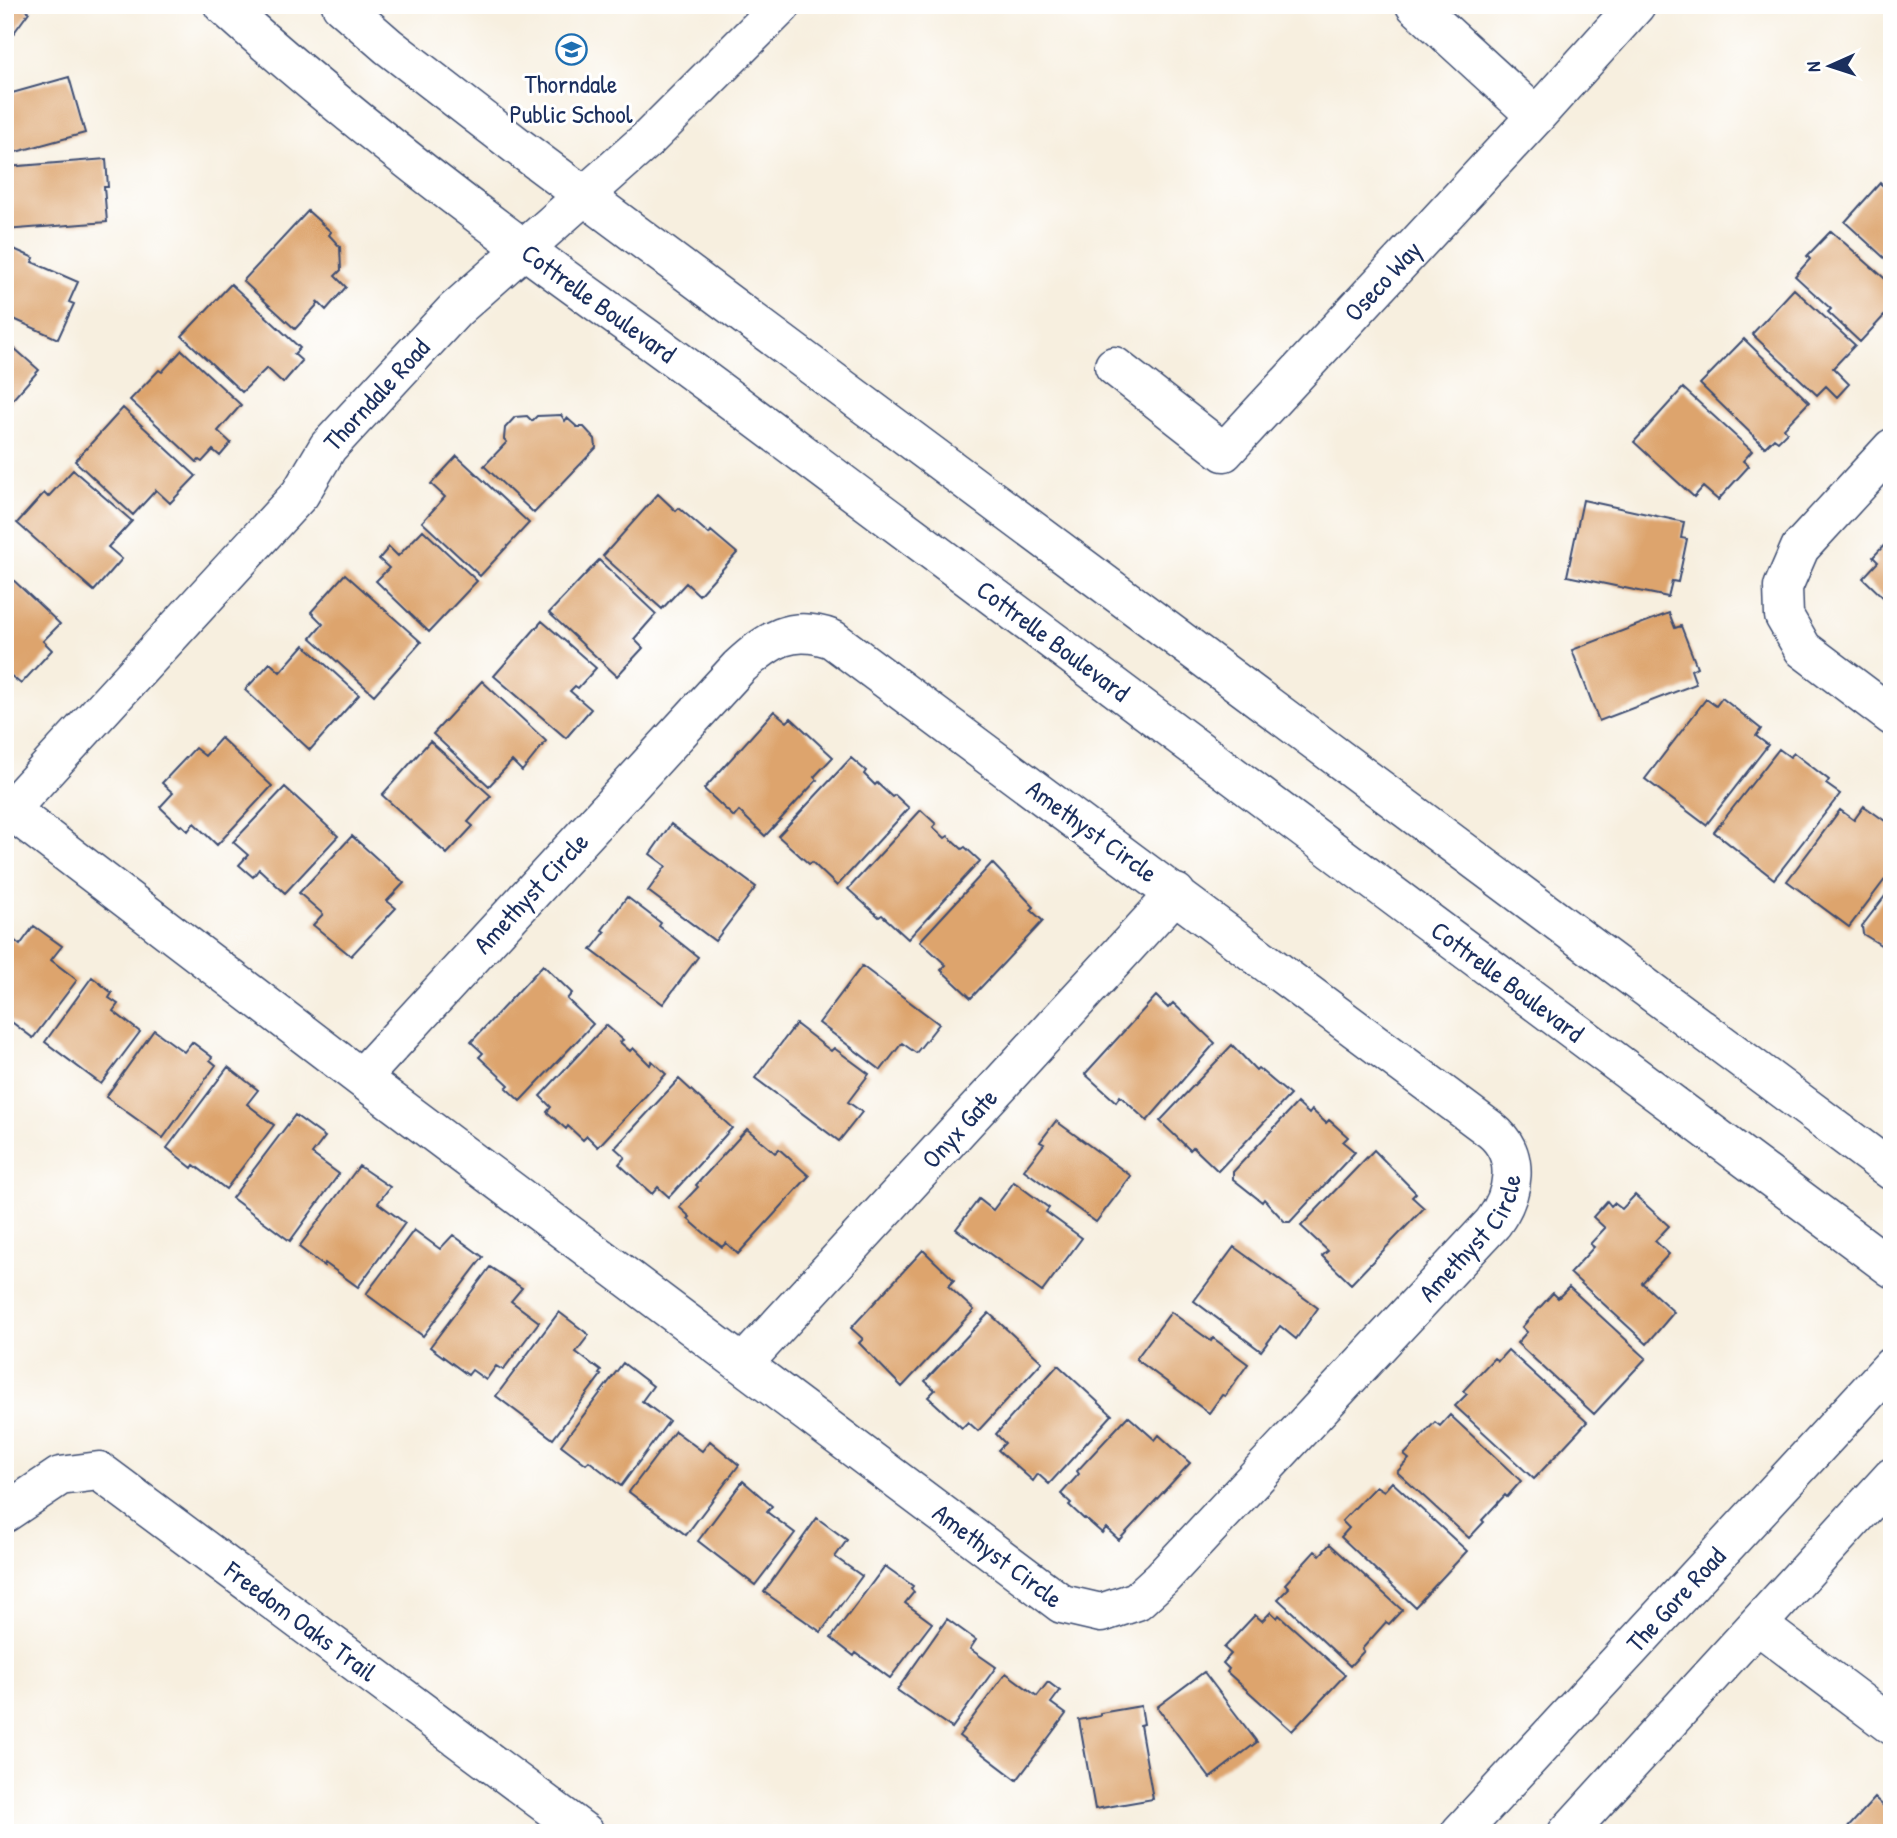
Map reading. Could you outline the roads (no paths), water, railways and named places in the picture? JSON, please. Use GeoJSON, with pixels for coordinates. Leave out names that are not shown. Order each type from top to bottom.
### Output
{"type":"FeatureCollection","features":[{"type":"Feature","properties":{"kind":"street","name":"Cottrelle Boulevard"},"geometry":{"type":"LineString","coordinates":[[223,5],[307,80],[524,249],[1085,664],[1892,1268]]}},
{"type":"Feature","properties":{"kind":"street"},"geometry":{"type":"LineString","coordinates":[[341,5],[388,46],[584,195],[1892,1171]]}},
{"type":"Feature","properties":{"kind":"street","name":"Thorndale Road"},"geometry":{"type":"LineString","coordinates":[[7,810],[300,494],[328,447],[455,310],[648,139],[782,5]]}},
{"type":"Feature","properties":{"kind":"street"},"geometry":{"type":"LineString","coordinates":[[1415,5],[1536,116]]}},
{"type":"Feature","properties":{"kind":"street","name":"Oseco Way"},"geometry":{"type":"LineString","coordinates":[[1114,366],[1224,452],[1636,5]]}},
{"type":"Feature","properties":{"kind":"street"},"geometry":{"type":"LineString","coordinates":[[1892,448],[1800,548],[1783,587],[1784,616],[1803,649],[1892,716]]}},
{"type":"Feature","properties":{"kind":"street","name":"Amethyst Circle"},"geometry":{"type":"LineString","coordinates":[[7,810],[361,1078],[1062,1604],[1101,1613],[1137,1601],[1162,1578],[1493,1223],[1509,1197],[1512,1175],[1510,1152],[1502,1138],[832,639],[813,632],[794,632],[771,641],[739,667],[361,1078]]}},
{"type":"Feature","properties":{"kind":"street","name":"Onyx Gate"},"geometry":{"type":"LineString","coordinates":[[743,1364],[1176,893]]}},
{"type":"Feature","properties":{"kind":"street","name":"The Gore Road"},"geometry":{"type":"LineString","coordinates":[[1460,1833],[1892,1366]]}},
{"type":"Feature","properties":{"kind":"street","name":"Freedom Oaks Trail"},"geometry":{"type":"LineString","coordinates":[[5,1513],[60,1476],[99,1471],[585,1833]]}},
{"type":"Feature","properties":{"kind":"street"},"geometry":{"type":"LineString","coordinates":[[1567,1833],[1892,1476]]}},
{"type":"Feature","properties":{"kind":"street"},"geometry":{"type":"LineString","coordinates":[[1758,1625],[1889,1717]]}},
{"type":"Feature","properties":{"kind":"place","name":"Thorndale Public School"},"geometry":{"type":"Point","coordinates":[571,49]}}]}
